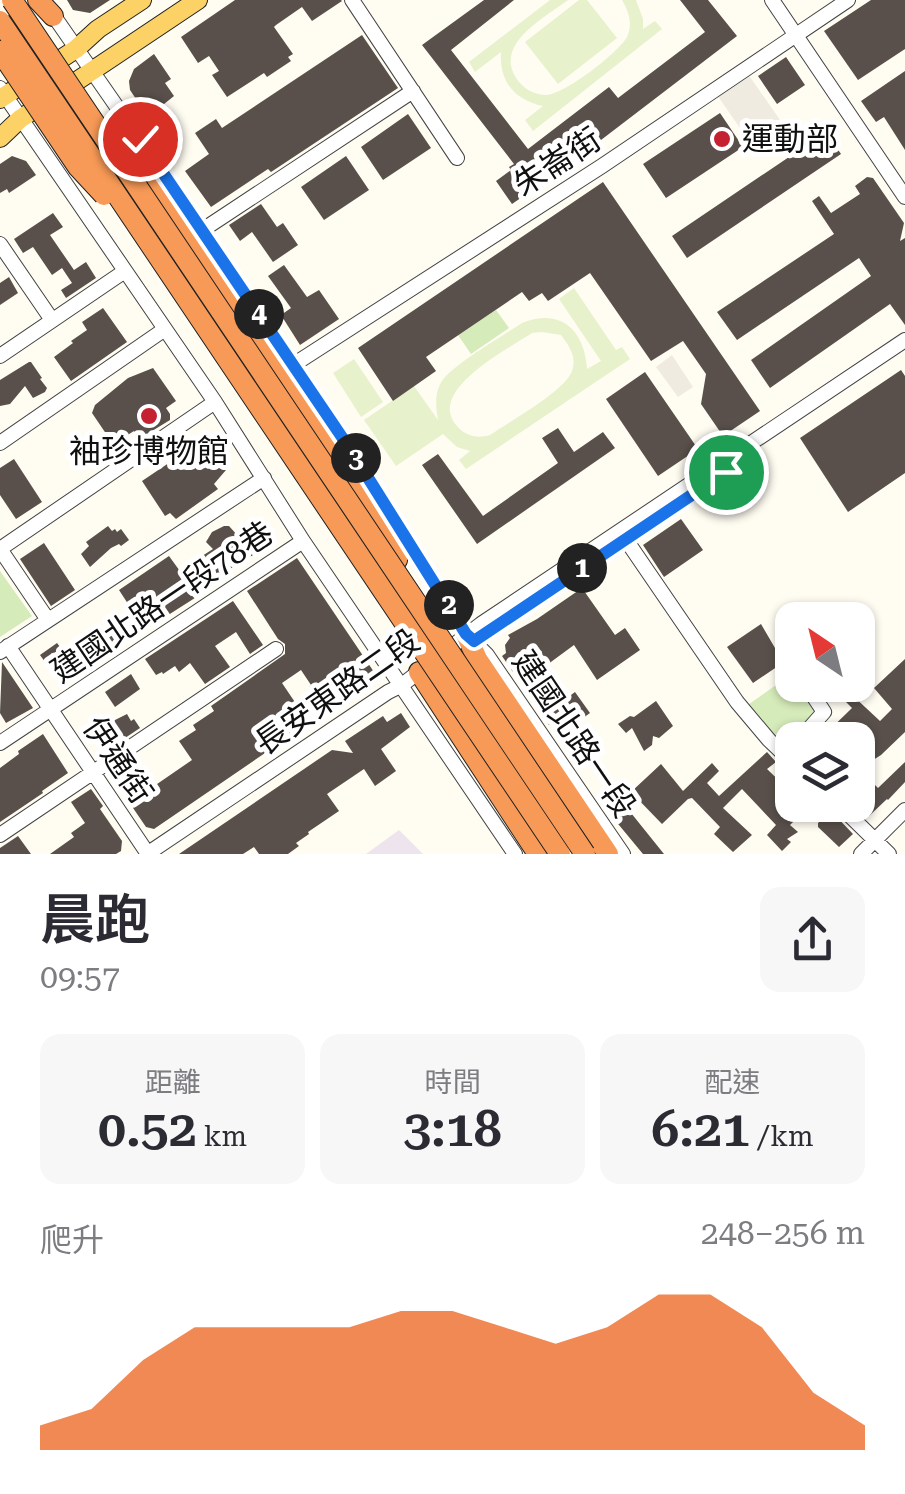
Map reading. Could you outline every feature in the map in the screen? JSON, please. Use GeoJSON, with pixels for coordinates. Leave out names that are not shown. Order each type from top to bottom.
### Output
{"type":"FeatureCollection","features":[{"type":"Feature","properties":{"kind":"highway"},"geometry":{"type":"LineString","coordinates":[[12,0],[585,854]]}},
{"type":"Feature","properties":{"kind":"highway"},"geometry":{"type":"LineString","coordinates":[[0,21],[560,854]]}},
{"type":"Feature","properties":{"kind":"highway"},"geometry":{"type":"LineString","coordinates":[[0,51],[78,167],[148,242]]}},
{"type":"Feature","properties":{"kind":"highway"},"geometry":{"type":"LineString","coordinates":[[140,139],[173,215],[352,478],[432,623]]}},
{"type":"Feature","properties":{"kind":"highway"},"geometry":{"type":"LineString","coordinates":[[470,639],[477,659],[608,854]]}},
{"type":"Feature","properties":{"kind":"highway"},"geometry":{"type":"LineString","coordinates":[[410,679],[490,782],[538,854]]}},
{"type":"Feature","properties":{"kind":"main road"},"geometry":{"type":"LineString","coordinates":[[2,95],[76,49],[142,0]]}},
{"type":"Feature","properties":{"kind":"main road"},"geometry":{"type":"LineString","coordinates":[[0,138],[20,119],[198,0]]}},
{"type":"Feature","properties":{"kind":"street"},"geometry":{"type":"LineString","coordinates":[[352,0],[457,158]]}},
{"type":"Feature","properties":{"kind":"street"},"geometry":{"type":"LineString","coordinates":[[772,0],[905,198]]}},
{"type":"Feature","properties":{"kind":"street","name":"朱崙街"},"geometry":{"type":"LineString","coordinates":[[293,365],[568,188],[848,0]]}},
{"type":"Feature","properties":{"kind":"street","name":"建國北路一段"},"geometry":{"type":"LineString","coordinates":[[45,5],[350,449],[470,639],[487,655],[624,854]]}},
{"type":"Feature","properties":{"kind":"street"},"geometry":{"type":"LineString","coordinates":[[201,230],[413,91]]}},
{"type":"Feature","properties":{"kind":"street"},"geometry":{"type":"LineString","coordinates":[[2,95],[215,402],[304,540],[410,679],[514,854]]}},
{"type":"Feature","properties":{"kind":"street"},"geometry":{"type":"LineString","coordinates":[[3,254],[52,320]]}},
{"type":"Feature","properties":{"kind":"street"},"geometry":{"type":"LineString","coordinates":[[0,356],[125,271]]}},
{"type":"Feature","properties":{"kind":"street"},"geometry":{"type":"LineString","coordinates":[[0,443],[165,329]]}},
{"type":"Feature","properties":{"kind":"street","name":"長安東路二段"},"geometry":{"type":"LineString","coordinates":[[147,854],[470,639],[905,340]]}},
{"type":"Feature","properties":{"kind":"street","name":"長安東路二段"},"geometry":{"type":"LineString","coordinates":[[622,535],[905,352]]}},
{"type":"Feature","properties":{"kind":"street"},"geometry":{"type":"LineString","coordinates":[[48,620],[0,549],[215,402]]}},
{"type":"Feature","properties":{"kind":"street","name":"伊通街"},"geometry":{"type":"LineString","coordinates":[[147,854],[94,772],[4,649],[264,478]]}},
{"type":"Feature","properties":{"kind":"street"},"geometry":{"type":"LineString","coordinates":[[622,535],[737,702],[775,740]]}},
{"type":"Feature","properties":{"kind":"street","name":"建國北路一段78巷"},"geometry":{"type":"LineString","coordinates":[[0,743],[304,540]]}},
{"type":"Feature","properties":{"kind":"street"},"geometry":{"type":"LineString","coordinates":[[0,835],[276,649]]}},
{"type":"Feature","properties":{"kind":"street"},"geometry":{"type":"LineString","coordinates":[[815,722],[824,712],[817,702]]}},
{"type":"Feature","properties":{"kind":"street"},"geometry":{"type":"LineString","coordinates":[[862,854],[905,810]]}},
{"type":"Feature","properties":{"kind":"street"},"geometry":{"type":"LineString","coordinates":[[857,822],[889,854]]}},
{"type":"Feature","properties":{"kind":"shaded area"},"geometry":{"type":"Polygon","coordinates":[[[748,74],[787,130],[756,151],[717,95],[748,74]]]}},
{"type":"Feature","properties":{"kind":"shaded area"},"geometry":{"type":"Polygon","coordinates":[[[672,355],[693,387],[678,397],[656,367],[672,355]]]}},
{"type":"Feature","properties":{"kind":"shaded area"},"geometry":{"type":"Polygon","coordinates":[[[399,830],[423,854],[366,854],[399,830]]]}},
{"type":"Feature","properties":{"kind":"green space"},"geometry":{"type":"Polygon","coordinates":[[[550,0],[568,0],[524,34],[511,57],[519,82],[539,94],[565,88],[622,44],[630,23],[622,0],[636,0],[643,29],[655,21],[662,29],[533,131],[525,120],[543,106],[524,99],[511,88],[503,72],[501,52],[475,72],[469,62],[550,0]]]}},
{"type":"Feature","properties":{"kind":"green space"},"geometry":{"type":"Polygon","coordinates":[[[579,0],[587,0],[617,38],[558,84],[525,42],[579,0]]]}},
{"type":"Feature","properties":{"kind":"green space"},"geometry":{"type":"Polygon","coordinates":[[[574,288],[616,350],[622,347],[630,359],[466,469],[459,460],[470,451],[457,447],[443,434],[396,466],[364,420],[414,386],[438,420],[437,395],[448,374],[522,323],[548,318],[559,321],[576,334],[587,369],[601,361],[559,299],[574,288]],[[532,333],[474,372],[452,398],[450,412],[456,425],[472,436],[490,435],[559,387],[568,379],[574,361],[561,335],[532,333]]]}},
{"type":"Feature","properties":{"kind":"green space"},"geometry":{"type":"Polygon","coordinates":[[[496,310],[509,328],[471,354],[458,335],[496,310]]]}},
{"type":"Feature","properties":{"kind":"green space"},"geometry":{"type":"Polygon","coordinates":[[[354,359],[383,402],[361,417],[333,373],[354,359]]]}},
{"type":"Feature","properties":{"kind":"green space"},"geometry":{"type":"Polygon","coordinates":[[[0,571],[32,616],[0,637],[0,571]]]}},
{"type":"Feature","properties":{"kind":"green space"},"geometry":{"type":"Polygon","coordinates":[[[775,686],[775,702],[810,702],[816,710],[805,722],[775,722],[775,737],[745,707],[775,686]]]}},
{"type":"Feature","properties":{"kind":"building"},"geometry":{"type":"Polygon","coordinates":[[[67,0],[110,0],[90,13],[73,10],[67,0]]]}},
{"type":"Feature","properties":{"kind":"building"},"geometry":{"type":"Polygon","coordinates":[[[235,0],[342,1],[312,21],[302,7],[276,25],[293,54],[288,57],[291,61],[227,97],[212,75],[219,71],[209,56],[198,63],[181,37],[235,0]]]}},
{"type":"Feature","properties":{"kind":"building"},"geometry":{"type":"Polygon","coordinates":[[[484,0],[514,0],[451,50],[528,149],[609,87],[618,98],[705,32],[680,0],[708,0],[737,36],[512,204],[496,181],[514,164],[422,45],[484,0]]]}},
{"type":"Feature","properties":{"kind":"building"},"geometry":{"type":"Polygon","coordinates":[[[871,0],[905,0],[905,49],[858,80],[824,31],[871,0]]]}},
{"type":"Feature","properties":{"kind":"building"},"geometry":{"type":"Polygon","coordinates":[[[362,35],[398,88],[211,207],[185,171],[209,154],[195,133],[216,119],[222,128],[362,35]]]}},
{"type":"Feature","properties":{"kind":"building"},"geometry":{"type":"Polygon","coordinates":[[[154,54],[171,79],[165,83],[174,96],[148,117],[130,90],[129,81],[134,69],[154,54]]]}},
{"type":"Feature","properties":{"kind":"building"},"geometry":{"type":"Polygon","coordinates":[[[786,57],[805,85],[777,104],[758,76],[786,57]]]}},
{"type":"Feature","properties":{"kind":"building"},"geometry":{"type":"Polygon","coordinates":[[[905,71],[905,150],[884,117],[876,122],[861,101],[905,71]]]}},
{"type":"Feature","properties":{"kind":"building"},"geometry":{"type":"Polygon","coordinates":[[[720,113],[743,147],[666,198],[643,164],[720,113]]]}},
{"type":"Feature","properties":{"kind":"building"},"geometry":{"type":"Polygon","coordinates":[[[408,114],[431,148],[383,180],[361,147],[408,114]]]}},
{"type":"Feature","properties":{"kind":"building"},"geometry":{"type":"Polygon","coordinates":[[[826,132],[841,154],[687,258],[672,236],[826,132]]]}},
{"type":"Feature","properties":{"kind":"building"},"geometry":{"type":"Polygon","coordinates":[[[12,156],[26,161],[36,175],[9,193],[7,189],[0,193],[0,164],[12,156]]]}},
{"type":"Feature","properties":{"kind":"building"},"geometry":{"type":"Polygon","coordinates":[[[346,156],[369,190],[324,220],[301,187],[346,156]]]}},
{"type":"Feature","properties":{"kind":"building"},"geometry":{"type":"Polygon","coordinates":[[[867,177],[873,178],[904,223],[900,241],[905,238],[905,325],[890,304],[770,388],[751,360],[871,276],[859,258],[737,340],[717,312],[834,234],[812,201],[819,196],[831,213],[860,194],[855,186],[867,177]]]}},
{"type":"Feature","properties":{"kind":"building"},"geometry":{"type":"Polygon","coordinates":[[[603,182],[760,411],[723,436],[701,404],[706,374],[683,341],[651,361],[590,273],[548,301],[542,293],[529,301],[522,292],[426,357],[436,371],[393,401],[358,348],[603,182]]]}},
{"type":"Feature","properties":{"kind":"building"},"geometry":{"type":"Polygon","coordinates":[[[261,204],[277,227],[283,223],[298,245],[273,262],[252,232],[240,241],[229,225],[261,204]]]}},
{"type":"Feature","properties":{"kind":"building"},"geometry":{"type":"Polygon","coordinates":[[[53,213],[63,227],[50,235],[74,270],[86,262],[96,278],[66,298],[61,290],[72,283],[62,268],[52,275],[33,247],[23,253],[14,239],[53,213]]]}},
{"type":"Feature","properties":{"kind":"building"},"geometry":{"type":"Polygon","coordinates":[[[284,265],[307,297],[319,290],[339,319],[300,345],[281,315],[291,308],[268,276],[284,265]]]}},
{"type":"Feature","properties":{"kind":"building"},"geometry":{"type":"Polygon","coordinates":[[[9,277],[18,293],[0,305],[0,283],[9,277]]]}},
{"type":"Feature","properties":{"kind":"building"},"geometry":{"type":"Polygon","coordinates":[[[103,308],[127,342],[71,381],[54,357],[87,330],[82,322],[103,308]]]}},
{"type":"Feature","properties":{"kind":"building"},"geometry":{"type":"Polygon","coordinates":[[[29,362],[42,378],[45,392],[33,398],[25,386],[10,404],[0,406],[0,380],[29,362]]]}},
{"type":"Feature","properties":{"kind":"building"},"geometry":{"type":"Polygon","coordinates":[[[153,368],[176,401],[166,408],[170,420],[139,439],[134,431],[113,444],[92,413],[95,405],[128,378],[153,368]]]}},
{"type":"Feature","properties":{"kind":"building"},"geometry":{"type":"Polygon","coordinates":[[[901,370],[905,376],[905,473],[848,512],[800,438],[901,370]]]}},
{"type":"Feature","properties":{"kind":"building"},"geometry":{"type":"Polygon","coordinates":[[[645,372],[698,449],[658,476],[606,399],[645,372]]]}},
{"type":"Feature","properties":{"kind":"building"},"geometry":{"type":"Polygon","coordinates":[[[558,428],[574,452],[603,432],[615,448],[477,544],[422,465],[438,454],[483,516],[558,463],[542,438],[558,428]]]}},
{"type":"Feature","properties":{"kind":"building"},"geometry":{"type":"Polygon","coordinates":[[[206,438],[226,470],[214,484],[218,489],[176,519],[170,513],[165,516],[142,481],[206,438]]]}},
{"type":"Feature","properties":{"kind":"building"},"geometry":{"type":"Polygon","coordinates":[[[14,459],[42,502],[16,519],[0,495],[0,468],[14,459]]]}},
{"type":"Feature","properties":{"kind":"building"},"geometry":{"type":"Polygon","coordinates":[[[681,519],[703,550],[664,577],[643,545],[681,519]]]}},
{"type":"Feature","properties":{"kind":"building"},"geometry":{"type":"Polygon","coordinates":[[[108,526],[112,531],[121,529],[129,540],[111,548],[90,567],[81,554],[89,546],[86,542],[108,526]]]}},
{"type":"Feature","properties":{"kind":"building"},"geometry":{"type":"Polygon","coordinates":[[[224,526],[238,536],[249,528],[263,549],[213,579],[199,558],[213,549],[206,542],[212,532],[224,526]]]}},
{"type":"Feature","properties":{"kind":"building"},"geometry":{"type":"Polygon","coordinates":[[[44,543],[75,590],[51,606],[20,559],[44,543]]]}},
{"type":"Feature","properties":{"kind":"building"},"geometry":{"type":"Polygon","coordinates":[[[169,556],[198,596],[93,663],[80,643],[132,610],[119,590],[169,556]]]}},
{"type":"Feature","properties":{"kind":"building"},"geometry":{"type":"Polygon","coordinates":[[[297,558],[374,672],[372,683],[327,714],[301,670],[282,683],[309,723],[154,829],[146,827],[131,805],[132,797],[192,760],[179,741],[196,730],[193,725],[214,711],[211,706],[285,654],[285,644],[247,591],[297,558]]]}},
{"type":"Feature","properties":{"kind":"building"},"geometry":{"type":"Polygon","coordinates":[[[582,588],[615,635],[625,628],[640,650],[597,680],[574,645],[521,684],[502,656],[506,653],[508,635],[582,588]]]}},
{"type":"Feature","properties":{"kind":"building"},"geometry":{"type":"Polygon","coordinates":[[[233,601],[263,645],[250,654],[236,632],[215,646],[230,667],[205,684],[190,663],[179,672],[175,666],[156,675],[145,659],[233,601]]]}},
{"type":"Feature","properties":{"kind":"building"},"geometry":{"type":"Polygon","coordinates":[[[761,624],[775,648],[775,668],[753,683],[727,647],[761,624]]]}},
{"type":"Feature","properties":{"kind":"building"},"geometry":{"type":"Polygon","coordinates":[[[57,643],[70,660],[53,673],[40,655],[57,643]]]}},
{"type":"Feature","properties":{"kind":"building"},"geometry":{"type":"Polygon","coordinates":[[[905,659],[905,732],[875,759],[875,722],[838,722],[852,708],[846,702],[860,702],[880,721],[892,709],[875,687],[905,659]]]}},
{"type":"Feature","properties":{"kind":"building"},"geometry":{"type":"Polygon","coordinates":[[[2,662],[33,708],[6,723],[0,713],[2,662]]]}},
{"type":"Feature","properties":{"kind":"building"},"geometry":{"type":"Polygon","coordinates":[[[131,674],[140,689],[115,707],[105,692],[131,674]]]}},
{"type":"Feature","properties":{"kind":"building"},"geometry":{"type":"Polygon","coordinates":[[[575,692],[590,713],[569,728],[561,716],[549,725],[536,707],[553,695],[559,704],[575,692]]]}},
{"type":"Feature","properties":{"kind":"building"},"geometry":{"type":"Polygon","coordinates":[[[656,701],[673,726],[659,738],[653,736],[652,745],[644,751],[632,728],[626,733],[618,724],[656,701]]]}},
{"type":"Feature","properties":{"kind":"building"},"geometry":{"type":"Polygon","coordinates":[[[401,713],[410,727],[381,749],[396,771],[375,786],[364,769],[327,794],[339,811],[308,832],[288,854],[259,854],[254,847],[243,854],[179,854],[332,750],[353,753],[345,741],[383,716],[387,722],[401,713]]]}},
{"type":"Feature","properties":{"kind":"building"},"geometry":{"type":"Polygon","coordinates":[[[127,714],[140,728],[107,750],[101,741],[109,733],[106,729],[127,714]]]}},
{"type":"Feature","properties":{"kind":"building"},"geometry":{"type":"Polygon","coordinates":[[[43,734],[68,773],[0,822],[0,768],[43,734]]]}},
{"type":"Feature","properties":{"kind":"building"},"geometry":{"type":"Polygon","coordinates":[[[583,740],[593,755],[578,766],[568,751],[583,740]]]}},
{"type":"Feature","properties":{"kind":"building"},"geometry":{"type":"Polygon","coordinates":[[[767,752],[775,761],[767,769],[775,777],[775,822],[793,822],[790,825],[798,832],[787,839],[791,842],[782,851],[767,835],[776,825],[742,789],[723,808],[752,835],[733,852],[714,834],[720,827],[692,798],[662,824],[631,792],[661,764],[683,791],[712,763],[719,771],[707,783],[719,796],[767,752]]]}},
{"type":"Feature","properties":{"kind":"building"},"geometry":{"type":"Polygon","coordinates":[[[905,762],[905,782],[875,810],[875,785],[878,788],[905,762]]]}},
{"type":"Feature","properties":{"kind":"building"},"geometry":{"type":"Polygon","coordinates":[[[91,789],[122,841],[121,851],[50,854],[74,837],[71,833],[85,823],[71,802],[91,789]]]}},
{"type":"Feature","properties":{"kind":"building"},"geometry":{"type":"Polygon","coordinates":[[[623,803],[664,854],[643,854],[614,819],[617,816],[613,812],[623,803]]]}},
{"type":"Feature","properties":{"kind":"building"},"geometry":{"type":"Polygon","coordinates":[[[842,822],[853,834],[839,847],[818,823],[842,822]]]}},
{"type":"Feature","properties":{"kind":"building"},"geometry":{"type":"Polygon","coordinates":[[[18,836],[31,854],[0,854],[0,848],[18,836]]]}},
{"type":"Feature","properties":{"kind":"place","name":"運動部"},"geometry":{"type":"Point","coordinates":[722,139]}},
{"type":"Feature","properties":{"kind":"place","name":"袖珍博物館"},"geometry":{"type":"Point","coordinates":[149,416]}},
{"type":"Feature","properties":{"kind":"route"},"geometry":{"type":"LineString","coordinates":[[140,139],[350,449],[474,641],[726,472]]}}]}
